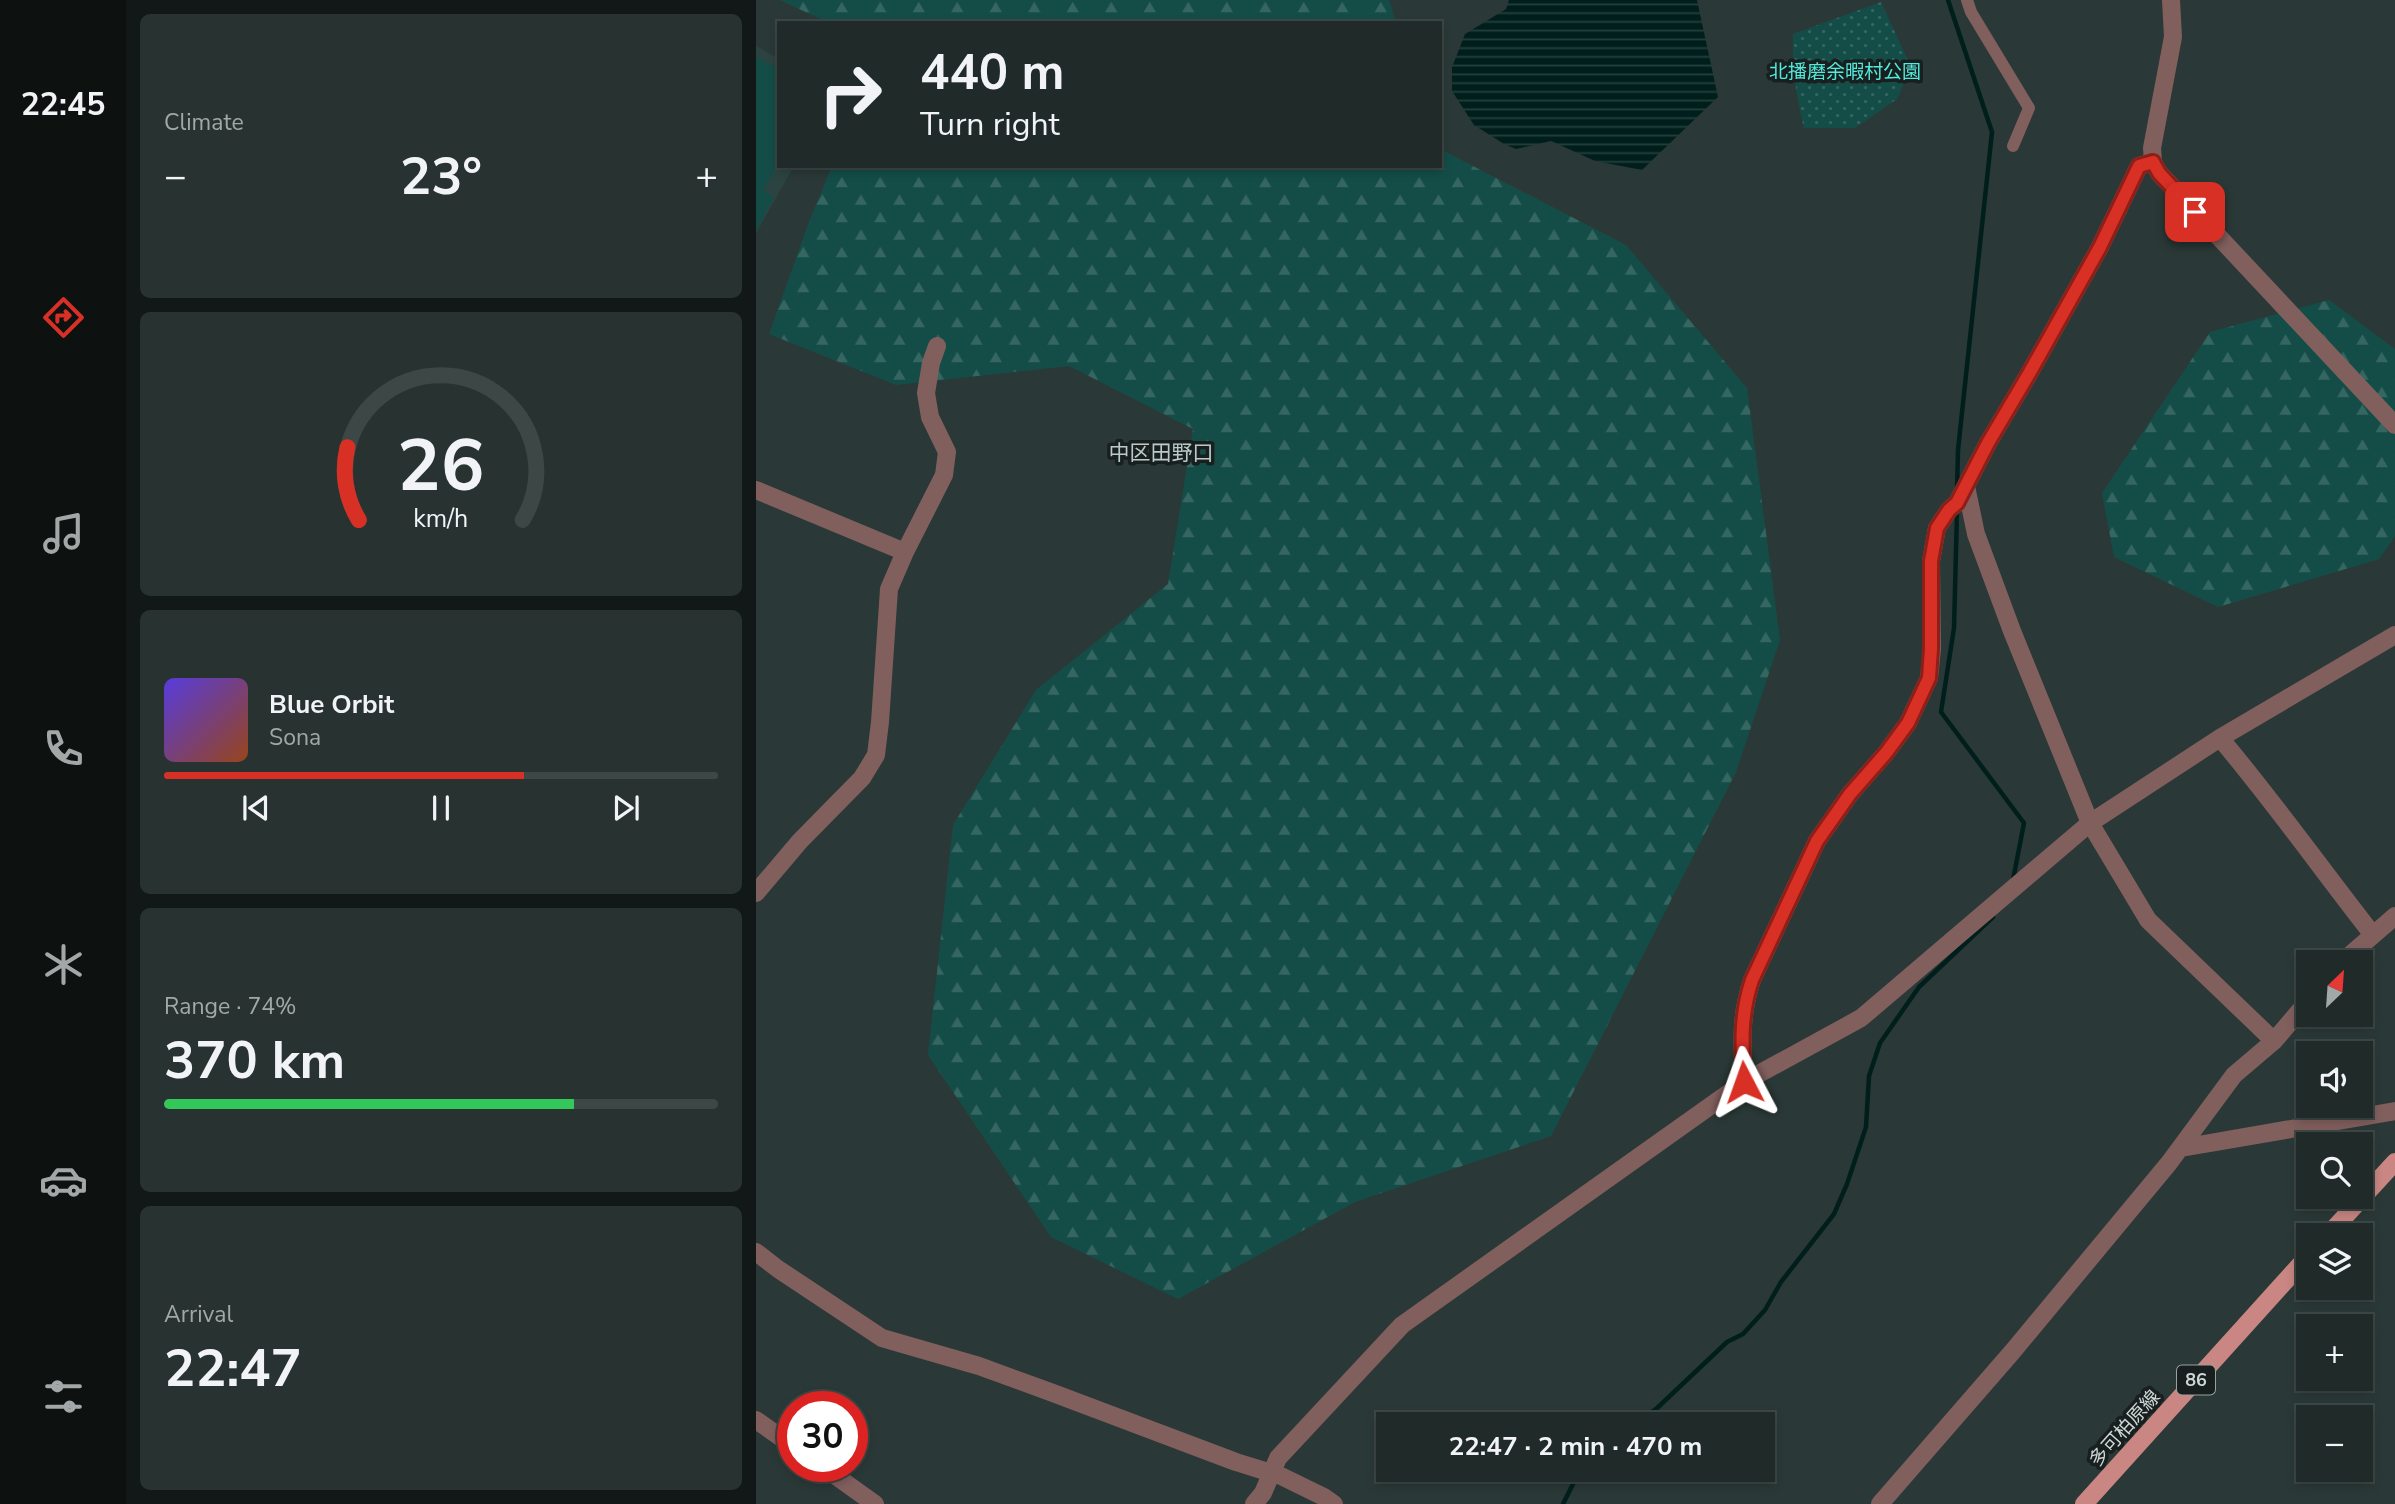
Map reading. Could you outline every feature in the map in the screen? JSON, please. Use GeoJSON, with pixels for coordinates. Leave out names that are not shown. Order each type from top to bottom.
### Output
{"type":"FeatureCollection","features":[{"type":"Feature","properties":{"kind":"main road"},"geometry":{"type":"LineString","coordinates":[[2339,1223],[2395,1162]]}},
{"type":"Feature","properties":{"kind":"main road","name":"多可柏原線"},"geometry":{"type":"LineString","coordinates":[[2084,1504],[2296,1269]]}},
{"type":"Feature","properties":{"kind":"street"},"geometry":{"type":"LineString","coordinates":[[1967,0],[1971,12],[2029,108],[2013,146]]}},
{"type":"Feature","properties":{"kind":"street"},"geometry":{"type":"LineString","coordinates":[[2171,0],[2173,37],[2152,148],[2153,162],[2159,173],[2395,425]]}},
{"type":"Feature","properties":{"kind":"street"},"geometry":{"type":"LineString","coordinates":[[1744,1082],[1741,1030],[1744,1003],[1752,980],[1817,841],[1850,794],[1908,723],[1929,678],[1931,561],[1937,528],[1957,503],[1988,443],[2100,247],[2139,166],[2153,162]]}},
{"type":"Feature","properties":{"kind":"street"},"geometry":{"type":"LineString","coordinates":[[756,893],[800,842],[862,778],[876,755],[889,589],[944,475],[947,452],[930,417],[926,393],[937,345]]}},
{"type":"Feature","properties":{"kind":"street"},"geometry":{"type":"LineString","coordinates":[[1966,486],[1976,534],[2012,631],[2090,823],[2148,920],[2274,1041]]}},
{"type":"Feature","properties":{"kind":"street"},"geometry":{"type":"LineString","coordinates":[[756,490],[905,552]]}},
{"type":"Feature","properties":{"kind":"street"},"geometry":{"type":"LineString","coordinates":[[1254,1504],[1264,1493],[1278,1458],[1402,1325],[1744,1082],[1861,1017],[2090,823],[2220,738],[2395,635]]}},
{"type":"Feature","properties":{"kind":"street"},"geometry":{"type":"LineString","coordinates":[[2220,738],[2373,935]]}},
{"type":"Feature","properties":{"kind":"street"},"geometry":{"type":"LineString","coordinates":[[2356,950],[2395,916]]}},
{"type":"Feature","properties":{"kind":"street"},"geometry":{"type":"LineString","coordinates":[[1880,1504],[2013,1351],[2182,1148],[2234,1075],[2274,1041],[2296,1015]]}},
{"type":"Feature","properties":{"kind":"street"},"geometry":{"type":"LineString","coordinates":[[2182,1148],[2395,1111]]}},
{"type":"Feature","properties":{"kind":"street"},"geometry":{"type":"LineString","coordinates":[[756,1252],[882,1338],[979,1366],[1272,1474],[1334,1504]]}},
{"type":"Feature","properties":{"kind":"street"},"geometry":{"type":"LineString","coordinates":[[756,1420],[777,1435]]}},
{"type":"Feature","properties":{"kind":"street"},"geometry":{"type":"LineString","coordinates":[[844,1482],[875,1504]]}},
{"type":"Feature","properties":{"kind":"shaded area"},"geometry":{"type":"Polygon","coordinates":[[[1509,0],[1697,0],[1718,97],[1642,170],[1595,161],[1551,141],[1516,149],[1504,144],[1474,125],[1452,91],[1452,67],[1465,34],[1506,9],[1509,0]]]}},
{"type":"Feature","properties":{"kind":"shaded area"},"geometry":{"type":"Polygon","coordinates":[[[756,46],[777,58],[777,168],[793,168],[756,233],[756,46]]]}},
{"type":"Feature","properties":{"kind":"green space"},"geometry":{"type":"Polygon","coordinates":[[[780,0],[1389,0],[1395,21],[825,21],[780,0]]]}},
{"type":"Feature","properties":{"kind":"green space","name":"北播磨余暇村公園"},"geometry":{"type":"Polygon","coordinates":[[[1881,2],[1911,67],[1897,99],[1855,128],[1804,128],[1795,81],[1793,34],[1881,2]]]}},
{"type":"Feature","properties":{"kind":"green space"},"geometry":{"type":"Polygon","coordinates":[[[756,57],[777,68],[777,166],[763,191],[774,197],[756,231],[756,57]]]}},
{"type":"Feature","properties":{"kind":"green space"},"geometry":{"type":"Polygon","coordinates":[[[1442,150],[1626,245],[1747,388],[1780,640],[1736,772],[1551,1136],[1355,1202],[1178,1299],[1051,1237],[928,1055],[953,825],[1036,690],[1168,584],[1193,429],[1069,366],[896,385],[769,334],[831,168],[1442,168],[1442,150]]]}},
{"type":"Feature","properties":{"kind":"green space"},"geometry":{"type":"Polygon","coordinates":[[[2329,300],[2395,349],[2395,536],[2379,559],[2218,607],[2114,557],[2102,493],[2210,332],[2329,300]]]}},
{"type":"Feature","properties":{"kind":"waterway"},"geometry":{"type":"LineString","coordinates":[[1948,0],[1992,132],[1958,450],[1957,490]]}},
{"type":"Feature","properties":{"kind":"waterway"},"geometry":{"type":"LineString","coordinates":[[1957,512],[1954,628],[1941,712],[2024,823],[2013,880]]}},
{"type":"Feature","properties":{"kind":"waterway"},"geometry":{"type":"LineString","coordinates":[[1651,1412],[1727,1342],[1743,1334],[1765,1310],[1781,1282],[1834,1214],[1866,1127],[1869,1076],[1880,1043],[1919,987],[1993,917]]}},
{"type":"Feature","properties":{"kind":"waterway"},"geometry":{"type":"LineString","coordinates":[[1563,1504],[1574,1482]]}},
{"type":"Feature","properties":{"kind":"district","name":"中区田野口"},"geometry":{"type":"Point","coordinates":[1161,453]}},
{"type":"Feature","properties":{"kind":"route"},"geometry":{"type":"LineString","coordinates":[[1744,1082],[1741,1030],[1744,1003],[1752,980],[1817,841],[1850,794],[1908,723],[1929,678],[1931,561],[1937,528],[1957,503],[1988,443],[2100,247],[2139,166],[2153,162],[2159,173],[2195,212]]}}]}
